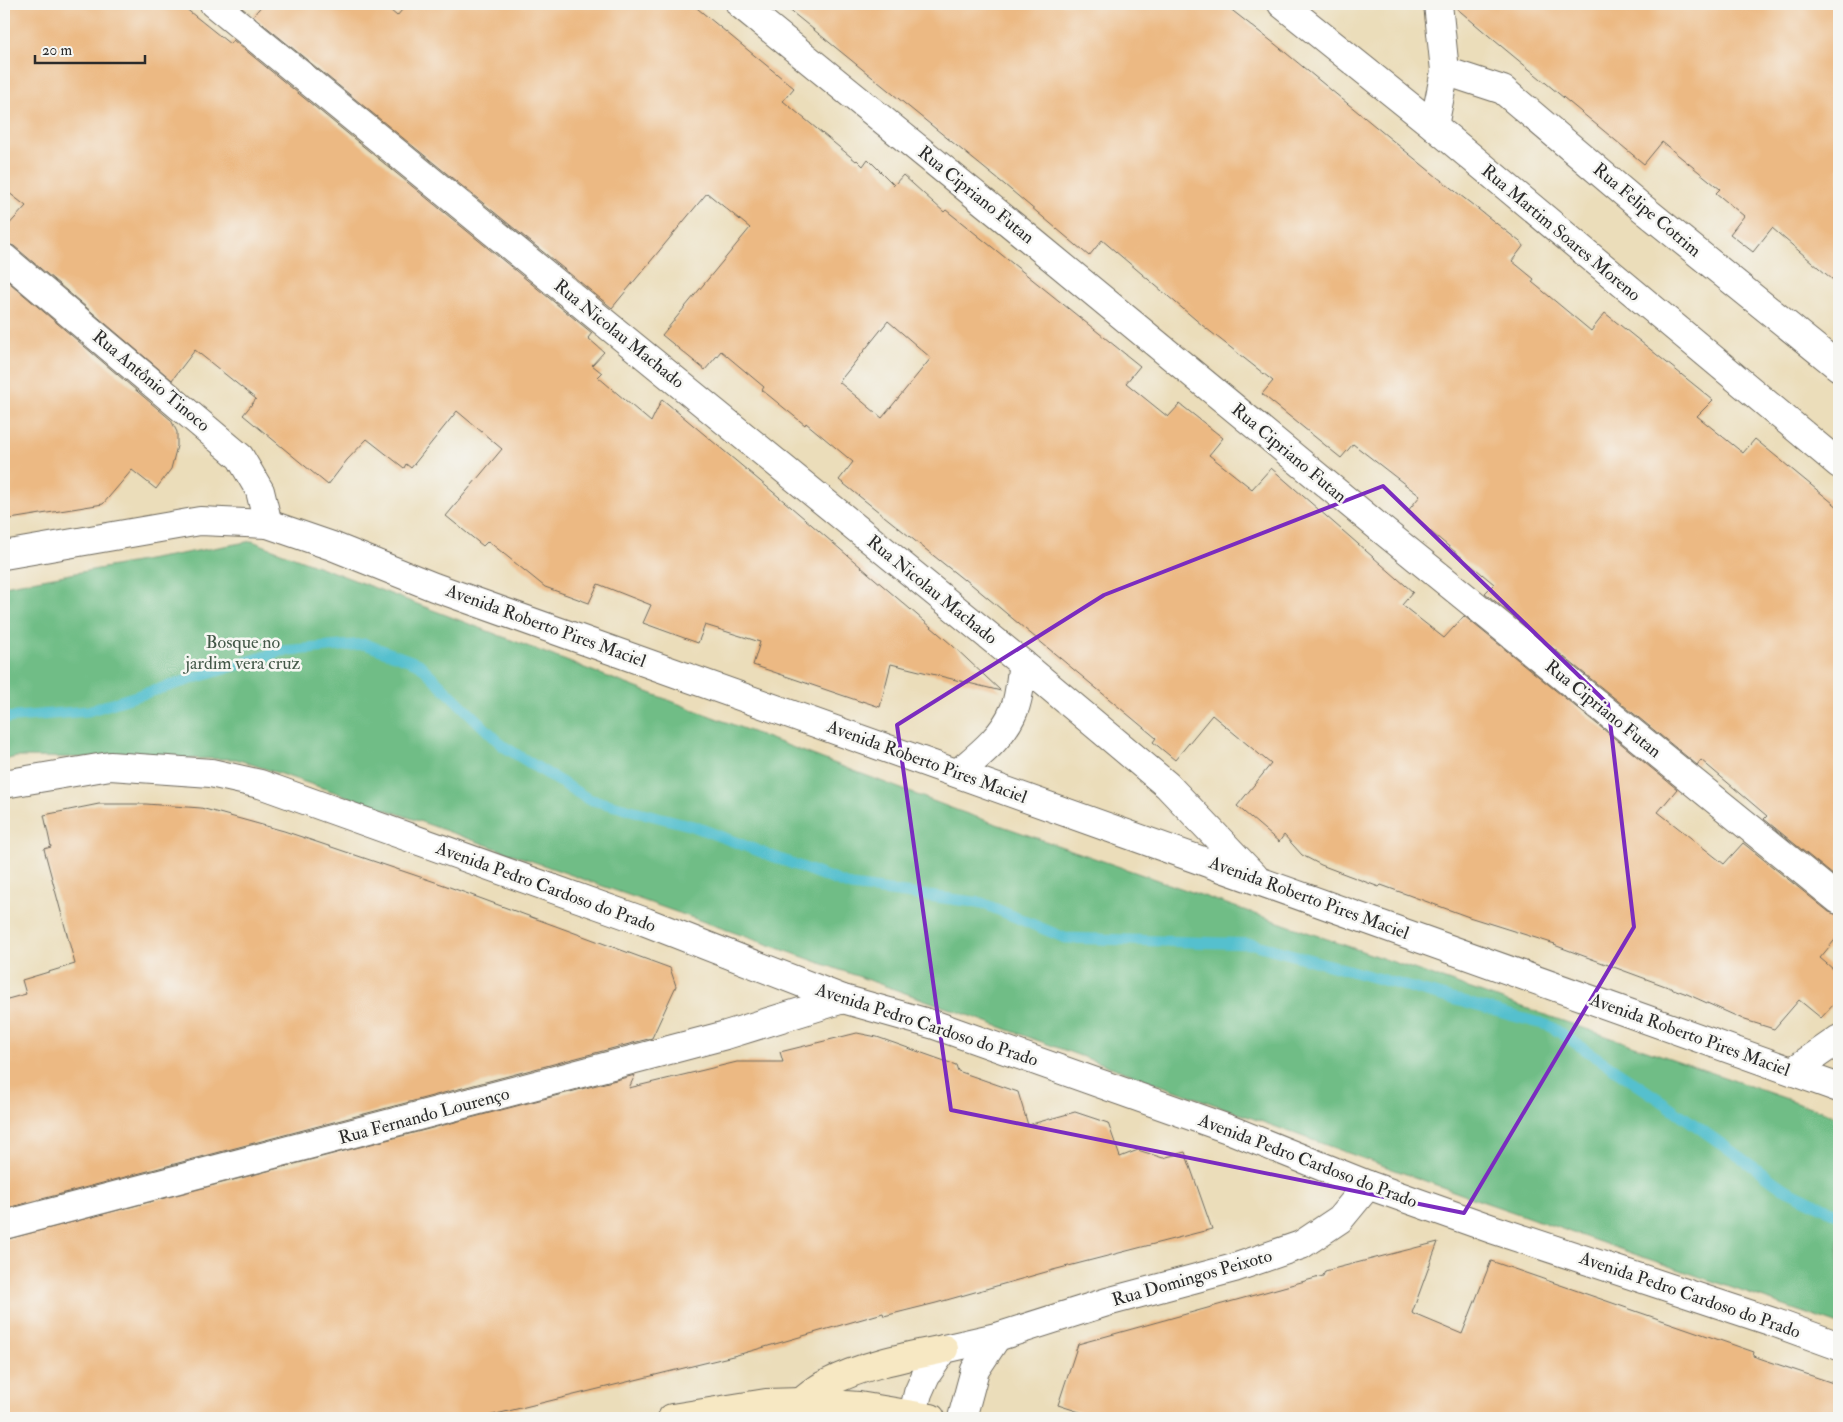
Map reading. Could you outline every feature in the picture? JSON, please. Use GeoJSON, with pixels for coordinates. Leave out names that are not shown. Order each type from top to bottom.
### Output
{"type":"FeatureCollection","features":[{"type":"Feature","properties":{"kind":"main road"},"geometry":{"type":"LineString","coordinates":[[801,1402],[825,1384],[850,1374],[885,1362],[944,1349]]}},
{"type":"Feature","properties":{"kind":"main road"},"geometry":{"type":"LineString","coordinates":[[672,1418],[766,1403],[801,1402],[859,1406],[919,1417]]}},
{"type":"Feature","properties":{"kind":"street","name":"Rua Nicolau Machado"},"geometry":{"type":"LineString","coordinates":[[214,4],[1023,664],[1167,785],[1258,880]]}},
{"type":"Feature","properties":{"kind":"street","name":"Rua Cipriano Futan"},"geometry":{"type":"LineString","coordinates":[[740,4],[1020,230],[1381,529],[1839,900]]}},
{"type":"Feature","properties":{"kind":"street","name":"Rua Martim Soares Moreno"},"geometry":{"type":"LineString","coordinates":[[1282,4],[1434,126],[1839,464]]}},
{"type":"Feature","properties":{"kind":"street"},"geometry":{"type":"LineString","coordinates":[[1434,126],[1445,71],[1438,4]]}},
{"type":"Feature","properties":{"kind":"street","name":"Rua Felipe Cotrim"},"geometry":{"type":"LineString","coordinates":[[1445,71],[1503,90],[1641,207],[1839,367]]}},
{"type":"Feature","properties":{"kind":"street","name":"Rua Antônio Tinoco"},"geometry":{"type":"LineString","coordinates":[[4,258],[240,457],[260,491],[268,524]]}},
{"type":"Feature","properties":{"kind":"street","name":"Avenida Roberto Pires Maciel"},"geometry":{"type":"LineString","coordinates":[[4,555],[200,521],[268,524],[332,546],[434,587],[1839,1088]]}},
{"type":"Feature","properties":{"kind":"street"},"geometry":{"type":"LineString","coordinates":[[958,773],[993,742],[1006,726],[1015,708],[1023,664]]}},
{"type":"Feature","properties":{"kind":"street","name":"Avenida Pedro Cardoso do Prado"},"geometry":{"type":"LineString","coordinates":[[4,784],[110,766],[211,773],[260,784],[646,922],[843,999],[953,1032],[1232,1130],[1368,1185],[1492,1229],[1773,1322],[1839,1346]]}},
{"type":"Feature","properties":{"kind":"street","name":"Rua Fernando Lourenço"},"geometry":{"type":"LineString","coordinates":[[4,1225],[716,1038],[843,999]]}},
{"type":"Feature","properties":{"kind":"street"},"geometry":{"type":"LineString","coordinates":[[1793,1072],[1839,1039]]}},
{"type":"Feature","properties":{"kind":"street","name":"Rua Domingos Peixoto"},"geometry":{"type":"LineString","coordinates":[[944,1349],[997,1337],[1107,1302],[1234,1268],[1301,1245],[1340,1219],[1368,1185]]}},
{"type":"Feature","properties":{"kind":"street"},"geometry":{"type":"LineString","coordinates":[[962,1418],[975,1370],[997,1337]]}},
{"type":"Feature","properties":{"kind":"street"},"geometry":{"type":"LineString","coordinates":[[919,1417],[918,1394],[926,1375],[944,1349]]}},
{"type":"Feature","properties":{"kind":"highlighted area"},"geometry":{"type":"Polygon","coordinates":[[[1383,486],[1608,704],[1634,927],[1464,1213],[951,1110],[897,725],[1104,595],[1383,486]]]}},
{"type":"Feature","properties":{"kind":"green space","name":"Bosque no jardim vera cruz"},"geometry":{"type":"Polygon","coordinates":[[[252,541],[959,811],[1839,1117],[1839,1325],[1464,1195],[973,1017],[382,808],[236,759],[16,757],[4,760],[4,586],[252,541]]]}},
{"type":"Feature","properties":{"kind":"building"},"geometry":{"type":"Polygon","coordinates":[[[4,4],[180,4],[230,44],[233,40],[592,333],[588,338],[604,352],[592,365],[602,373],[598,377],[651,422],[662,399],[952,645],[1001,691],[891,664],[880,707],[753,665],[760,642],[705,625],[698,643],[643,623],[651,605],[598,584],[589,603],[545,587],[488,541],[483,546],[446,516],[502,449],[457,411],[411,468],[406,464],[404,468],[367,439],[347,460],[328,485],[243,415],[256,399],[195,350],[172,380],[14,246],[4,243],[4,230],[26,206],[4,189],[4,4]]]}},
{"type":"Feature","properties":{"kind":"building"},"geometry":{"type":"Polygon","coordinates":[[[263,4],[383,4],[397,16],[407,4],[692,4],[794,88],[783,101],[856,161],[863,166],[868,159],[894,185],[903,175],[944,212],[946,210],[1140,366],[1126,383],[1168,417],[1180,404],[1223,438],[1209,455],[1252,489],[1271,468],[1413,592],[1402,605],[1444,638],[1464,616],[1677,789],[1658,812],[1724,864],[1743,843],[1829,912],[1839,915],[1839,935],[1820,958],[1839,974],[1839,990],[1835,1003],[1821,1018],[1799,1000],[1774,1029],[1745,1020],[1687,994],[1555,944],[1469,917],[1381,885],[1379,887],[1321,865],[1302,855],[1284,835],[1279,842],[1237,806],[1271,764],[1212,715],[1175,760],[1153,742],[1156,738],[965,579],[839,480],[853,462],[762,390],[764,387],[721,351],[705,370],[662,335],[750,228],[707,193],[612,308],[253,16],[263,4]],[[888,321],[839,382],[882,418],[931,358],[888,321]]]}},
{"type":"Feature","properties":{"kind":"building"},"geometry":{"type":"Polygon","coordinates":[[[782,4],[1224,4],[1524,245],[1512,261],[1534,279],[1532,282],[1591,331],[1605,313],[1713,400],[1697,416],[1743,453],[1755,439],[1839,508],[1839,880],[1764,819],[1767,816],[1701,760],[1697,765],[1485,593],[1494,584],[1407,512],[1420,496],[1353,444],[1341,458],[1262,394],[1273,381],[1202,325],[1102,240],[1089,256],[1005,185],[782,4]]]}},
{"type":"Feature","properties":{"kind":"building"},"geometry":{"type":"Polygon","coordinates":[[[1454,4],[1839,4],[1839,285],[1772,228],[1753,252],[1730,234],[1744,216],[1716,193],[1720,189],[1662,142],[1644,164],[1495,41],[1454,4]]]}},
{"type":"Feature","properties":{"kind":"building"},"geometry":{"type":"Polygon","coordinates":[[[4,278],[171,420],[177,432],[177,446],[171,469],[156,489],[132,470],[103,504],[4,520],[4,278]]]}},
{"type":"Feature","properties":{"kind":"building"},"geometry":{"type":"Polygon","coordinates":[[[99,804],[146,804],[201,808],[284,831],[444,885],[670,968],[676,986],[652,1038],[4,1209],[4,1000],[26,994],[22,980],[75,964],[44,849],[51,847],[44,815],[99,804]]]}},
{"type":"Feature","properties":{"kind":"building"},"geometry":{"type":"Polygon","coordinates":[[[857,1033],[877,1037],[956,1065],[958,1071],[1018,1092],[1028,1125],[1075,1112],[1108,1123],[1120,1157],[1138,1150],[1163,1158],[1185,1152],[1212,1229],[1053,1270],[936,1303],[884,1316],[883,1313],[737,1355],[480,1418],[4,1418],[4,1240],[635,1075],[629,1088],[737,1062],[783,1062],[780,1052],[857,1033]]]}},
{"type":"Feature","properties":{"kind":"building"},"geometry":{"type":"Polygon","coordinates":[[[1438,1242],[1412,1313],[1462,1334],[1491,1261],[1754,1352],[1753,1356],[1839,1385],[1839,1418],[1098,1418],[1058,1405],[1078,1344],[1323,1276],[1325,1271],[1438,1242]]]}},
{"type":"Feature","properties":{"kind":"waterway"},"geometry":{"type":"LineString","coordinates":[[4,718],[88,711],[282,651],[365,644],[419,664],[503,746],[588,799],[693,826],[851,886],[982,903],[1065,938],[1253,944],[1550,1026],[1660,1100],[1783,1188],[1839,1215]]}}]}
